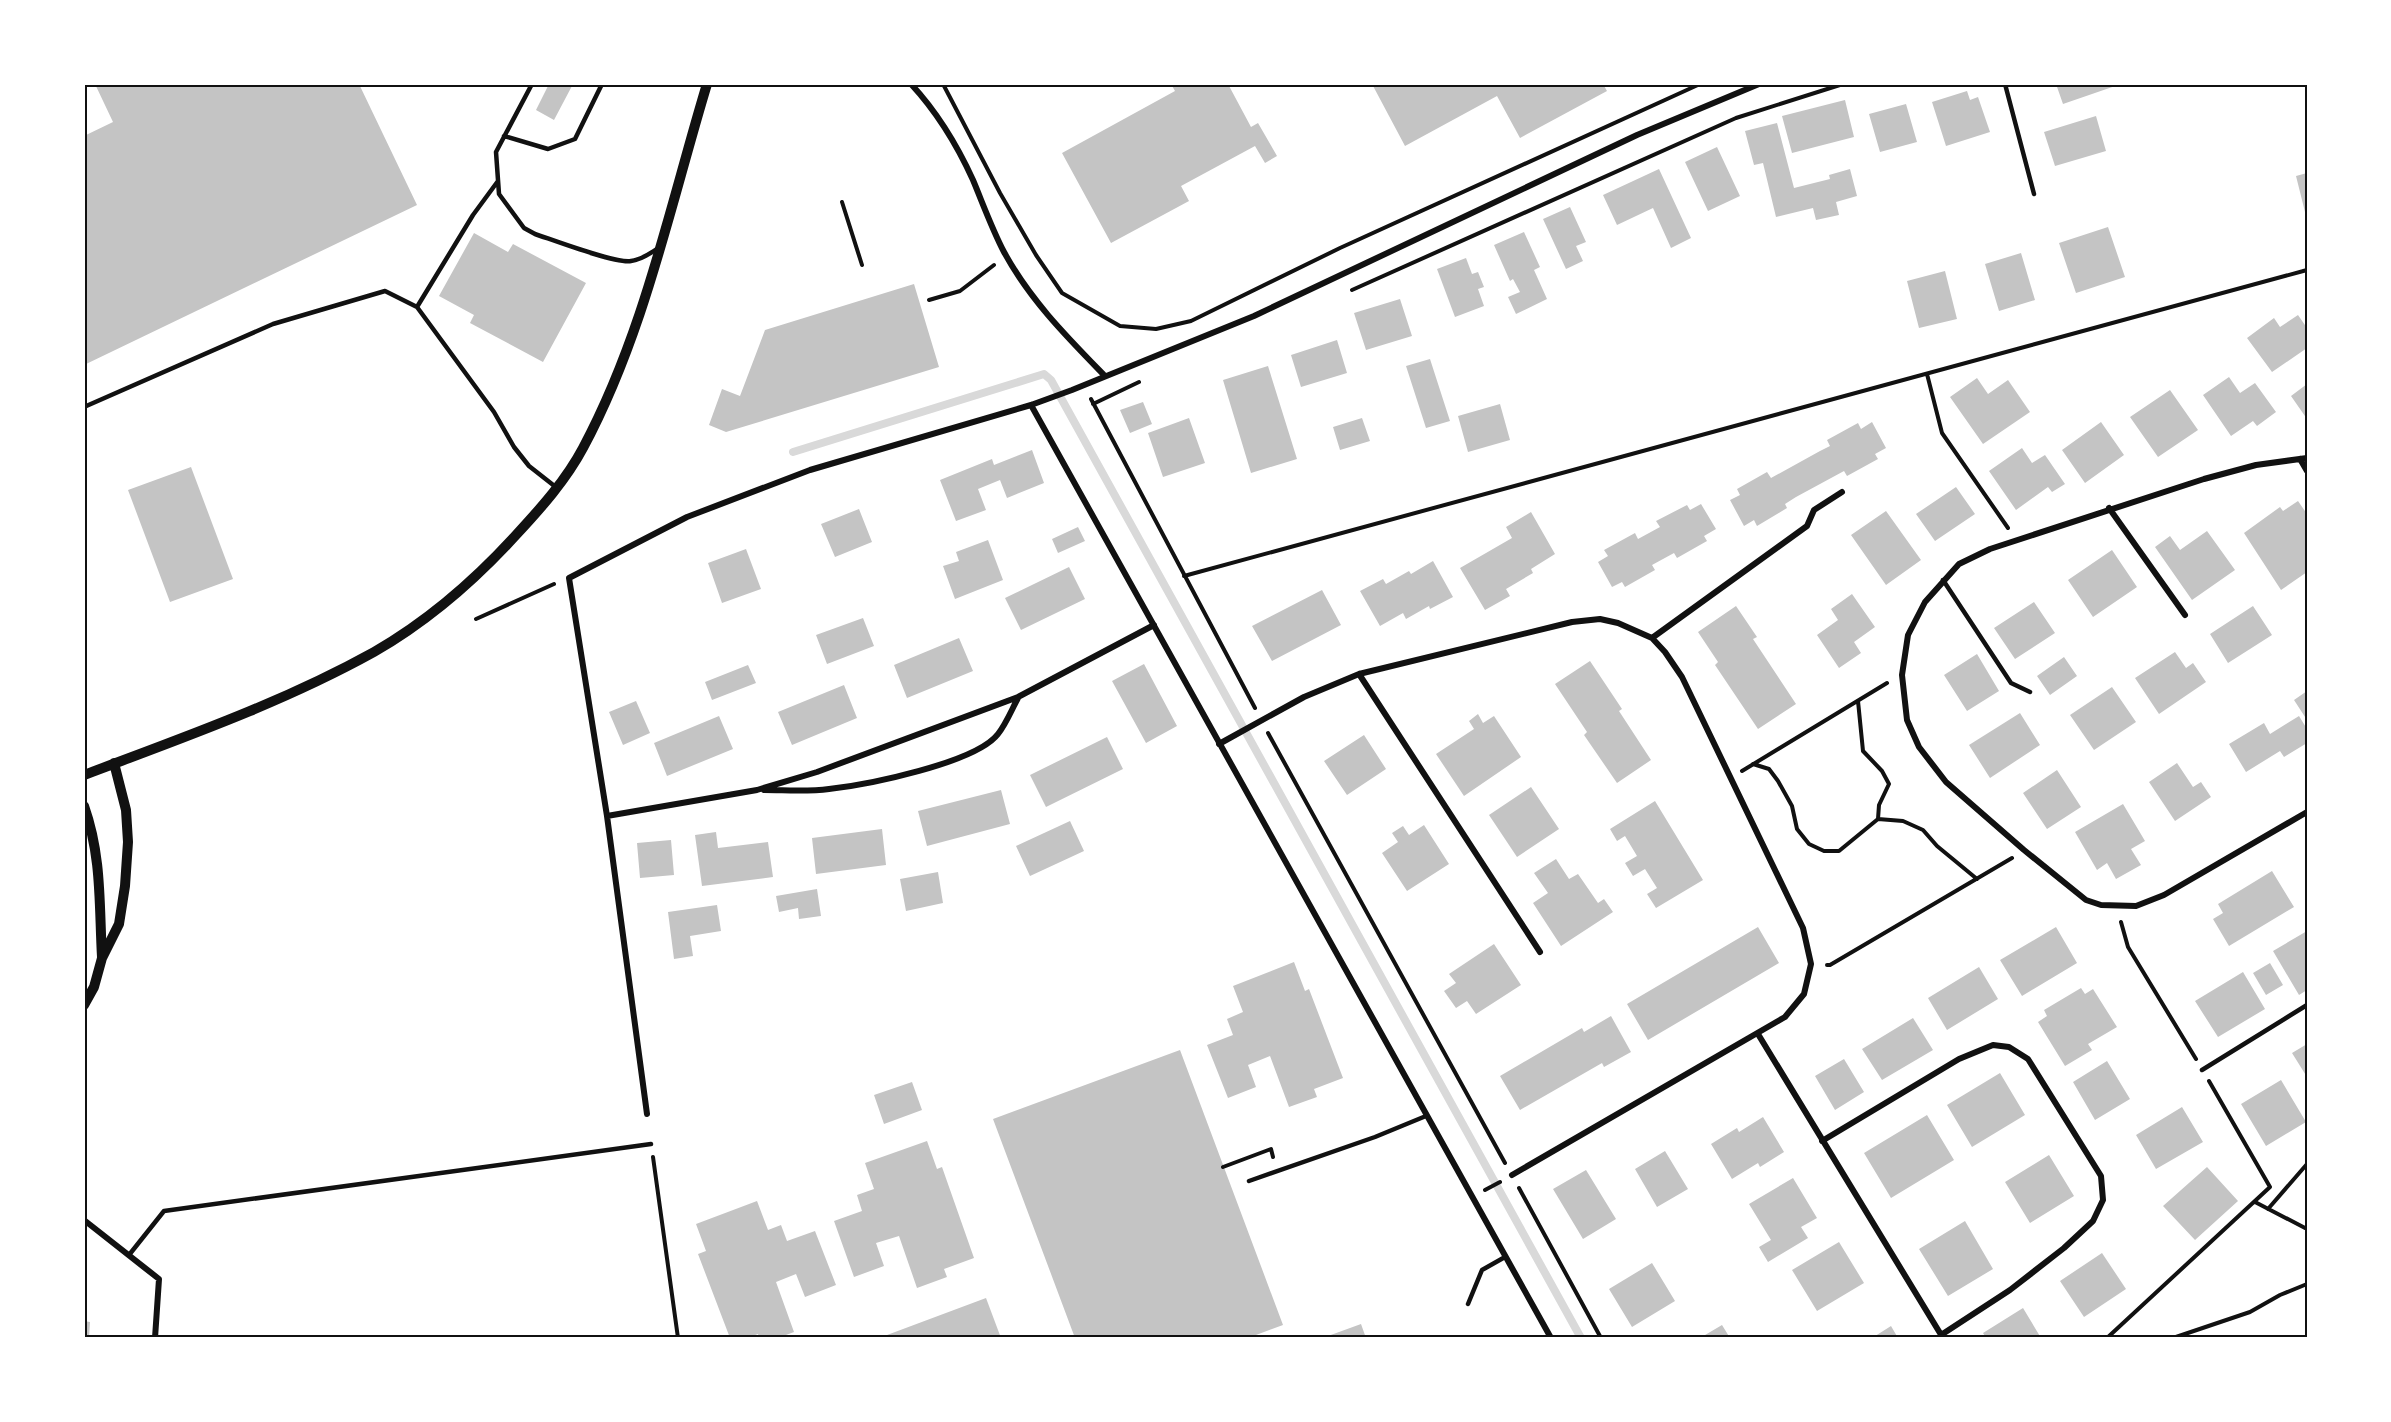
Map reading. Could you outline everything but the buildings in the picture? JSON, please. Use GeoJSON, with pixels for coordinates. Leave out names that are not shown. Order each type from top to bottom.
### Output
{"type":"FeatureCollection","features":[{"type":"Feature","properties":{"kind":"street"},"geometry":{"type":"LineString","coordinates":[[84,775],[290,694],[374,652],[447,602],[487,567],[557,488],[583,449],[614,381],[637,326],[707,84]]}},
{"type":"Feature","properties":{"kind":"street"},"geometry":{"type":"LineString","coordinates":[[911,84],[923,97],[972,177],[1007,256],[1030,295],[1059,329],[1105,376]]}},
{"type":"Feature","properties":{"kind":"street"},"geometry":{"type":"LineString","coordinates":[[647,1114],[607,816],[569,578],[687,517],[798,474],[1031,405],[1254,316],[1637,135],[1759,84]]}},
{"type":"Feature","properties":{"kind":"street"},"geometry":{"type":"LineString","coordinates":[[1031,405],[1551,1338]]}},
{"type":"Feature","properties":{"kind":"street"},"geometry":{"type":"LineString","coordinates":[[2307,471],[2303,459],[2245,468],[2109,508],[1990,549],[1959,564],[1925,602],[1908,635],[1902,675],[1907,720],[1919,747],[1946,782],[2086,900],[2117,907],[2136,906],[2164,894],[2307,812]]}},
{"type":"Feature","properties":{"kind":"street"},"geometry":{"type":"LineString","coordinates":[[1652,638],[1807,526],[1814,510],[1842,492]]}},
{"type":"Feature","properties":{"kind":"street"},"geometry":{"type":"LineString","coordinates":[[2109,508],[2185,615]]}},
{"type":"Feature","properties":{"kind":"street"},"geometry":{"type":"LineString","coordinates":[[1219,744],[1304,697],[1359,674],[1572,622],[1600,619],[1618,623],[1652,638],[1682,677],[1803,928],[1811,964],[1804,994],[1785,1017],[1758,1034],[1512,1175]]}},
{"type":"Feature","properties":{"kind":"street"},"geometry":{"type":"LineString","coordinates":[[607,816],[757,790],[817,772],[1018,697],[1154,625]]}},
{"type":"Feature","properties":{"kind":"street"},"geometry":{"type":"LineString","coordinates":[[1359,674],[1540,952]]}},
{"type":"Feature","properties":{"kind":"street"},"geometry":{"type":"LineString","coordinates":[[757,790],[826,789],[858,784],[922,769],[967,754],[983,747],[998,735],[1018,697]]}},
{"type":"Feature","properties":{"kind":"street"},"geometry":{"type":"LineString","coordinates":[[84,1005],[94,987],[102,958],[119,924],[125,886],[128,843],[126,810],[114,763]]}},
{"type":"Feature","properties":{"kind":"street"},"geometry":{"type":"LineString","coordinates":[[84,806],[96,848],[101,889],[102,958]]}},
{"type":"Feature","properties":{"kind":"street"},"geometry":{"type":"LineString","coordinates":[[1758,1034],[1822,1142],[1942,1337],[2010,1290],[2094,1221],[2103,1200],[2101,1176],[2095,1166],[2028,1059],[2009,1047],[1993,1045],[1959,1059],[1822,1142]]}},
{"type":"Feature","properties":{"kind":"street"},"geometry":{"type":"LineString","coordinates":[[84,1220],[159,1279],[155,1338]]}},
{"type":"Feature","properties":{"kind":"lane"},"geometry":{"type":"LineString","coordinates":[[532,84],[496,152],[499,194],[524,228],[535,234],[604,257],[630,262],[646,256],[659,247]]}},
{"type":"Feature","properties":{"kind":"lane"},"geometry":{"type":"LineString","coordinates":[[504,136],[548,149],[575,139],[602,84]]}},
{"type":"Feature","properties":{"kind":"lane"},"geometry":{"type":"LineString","coordinates":[[2005,84],[2034,194]]}},
{"type":"Feature","properties":{"kind":"lane"},"geometry":{"type":"LineString","coordinates":[[417,308],[473,215],[498,181]]}},
{"type":"Feature","properties":{"kind":"lane"},"geometry":{"type":"LineString","coordinates":[[84,407],[273,324],[385,291],[417,308],[494,412],[514,447],[529,466],[557,488]]}},
{"type":"Feature","properties":{"kind":"lane"},"geometry":{"type":"LineString","coordinates":[[1943,580],[2011,683],[2030,692]]}},
{"type":"Feature","properties":{"kind":"lane"},"geometry":{"type":"LineString","coordinates":[[2202,1070],[2307,1005]]}},
{"type":"Feature","properties":{"kind":"lane"},"geometry":{"type":"LineString","coordinates":[[1249,1181],[1375,1137],[1426,1116]]}},
{"type":"Feature","properties":{"kind":"lane"},"geometry":{"type":"LineString","coordinates":[[129,1255],[164,1210],[651,1144]]}},
{"type":"Feature","properties":{"kind":"lane"},"geometry":{"type":"LineString","coordinates":[[1468,1304],[1482,1270],[1505,1257]]}},
{"type":"Feature","properties":{"kind":"path"},"geometry":{"type":"LineString","coordinates":[[943,84],[1000,193],[1036,255],[1062,292],[1120,326],[1156,329],[1191,321],[1351,243],[1700,84]]}},
{"type":"Feature","properties":{"kind":"path"},"geometry":{"type":"LineString","coordinates":[[1350,291],[1736,118],[1842,84]]}},
{"type":"Feature","properties":{"kind":"path"},"geometry":{"type":"LineString","coordinates":[[842,202],[862,266]]}},
{"type":"Feature","properties":{"kind":"path"},"geometry":{"type":"LineString","coordinates":[[929,300],[960,291],[1007,256]]}},
{"type":"Feature","properties":{"kind":"path"},"geometry":{"type":"LineString","coordinates":[[1184,576],[2307,270]]}},
{"type":"Feature","properties":{"kind":"path"},"geometry":{"type":"LineString","coordinates":[[1927,374],[1942,433],[2016,540]]}},
{"type":"Feature","properties":{"kind":"path"},"geometry":{"type":"LineString","coordinates":[[1093,404],[1146,379]]}},
{"type":"Feature","properties":{"kind":"path"},"geometry":{"type":"LineString","coordinates":[[1085,385],[1261,720],[1602,1338]]}},
{"type":"Feature","properties":{"kind":"path"},"geometry":{"type":"LineString","coordinates":[[476,619],[569,578]]}},
{"type":"Feature","properties":{"kind":"path"},"geometry":{"type":"LineString","coordinates":[[1731,777],[1902,675]]}},
{"type":"Feature","properties":{"kind":"path"},"geometry":{"type":"LineString","coordinates":[[1858,701],[1863,751],[1882,771],[1889,784],[1879,805],[1878,819]]}},
{"type":"Feature","properties":{"kind":"path"},"geometry":{"type":"LineString","coordinates":[[1754,764],[1769,769],[1791,806],[1797,829],[1809,844],[1824,851],[1839,851],[1878,819],[1903,821],[1923,830],[1937,846],[1977,879]]}},
{"type":"Feature","properties":{"kind":"path"},"geometry":{"type":"LineString","coordinates":[[1811,964],[1830,965],[2024,850]]}},
{"type":"Feature","properties":{"kind":"path"},"geometry":{"type":"LineString","coordinates":[[2107,1338],[2270,1187],[2128,947],[2117,907]]}},
{"type":"Feature","properties":{"kind":"path"},"geometry":{"type":"LineString","coordinates":[[651,1144],[678,1338]]}},
{"type":"Feature","properties":{"kind":"path"},"geometry":{"type":"LineString","coordinates":[[1223,1167],[1271,1149]]}},
{"type":"Feature","properties":{"kind":"path"},"geometry":{"type":"LineString","coordinates":[[2268,1209],[2307,1164]]}},
{"type":"Feature","properties":{"kind":"path"},"geometry":{"type":"LineString","coordinates":[[2255,1202],[2307,1229]]}},
{"type":"Feature","properties":{"kind":"path"},"geometry":{"type":"LineString","coordinates":[[2172,1338],[2250,1312],[2280,1294],[2307,1284]]}},
{"type":"Feature","properties":{"kind":"waterway"},"geometry":{"type":"LineString","coordinates":[[793,452],[1044,374],[1051,380],[1581,1338]]}}]}
